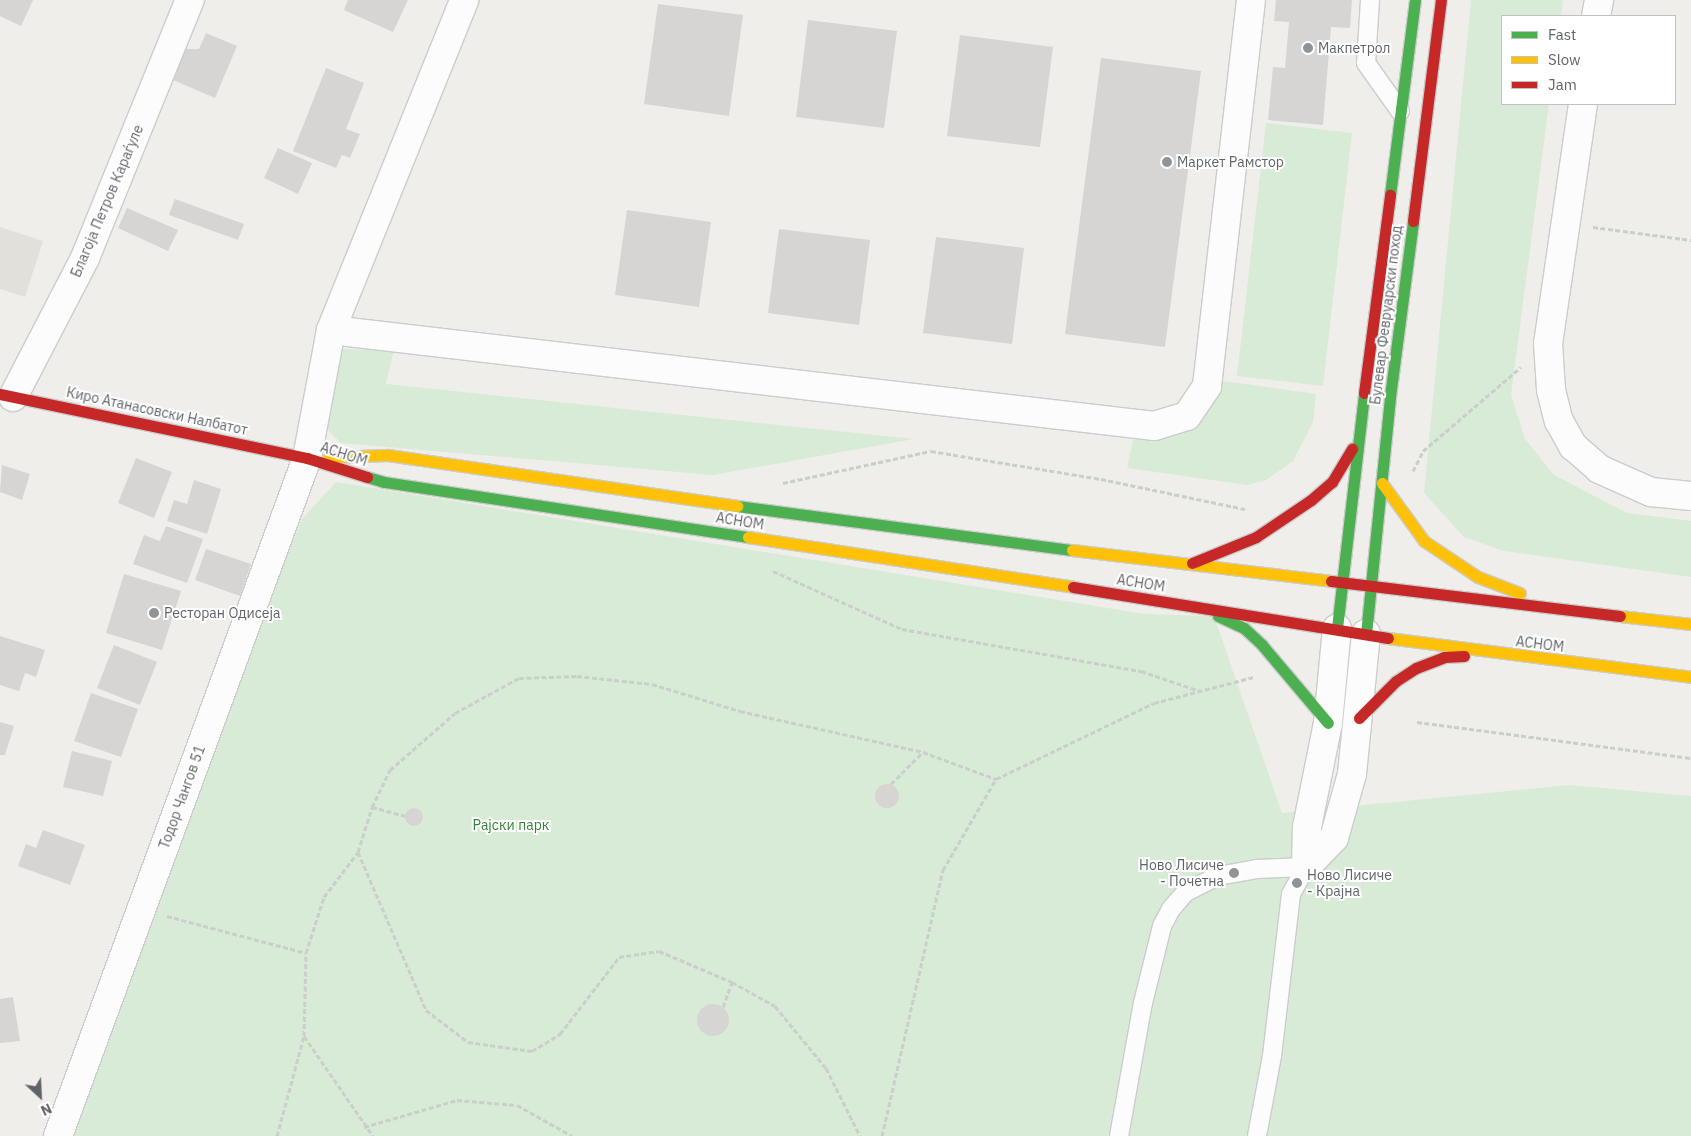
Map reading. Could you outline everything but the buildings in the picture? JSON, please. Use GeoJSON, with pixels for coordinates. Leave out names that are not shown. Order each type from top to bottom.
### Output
{"type":"FeatureCollection","features":[{"type":"Feature","properties":{"kind":"street","name":"Благоја Петров Караѓуле"},"geometry":{"type":"LineString","coordinates":[[7,396],[85,258],[190,0]]}},
{"type":"Feature","properties":{"kind":"street","name":"Тодор Чангов 51"},"geometry":{"type":"LineString","coordinates":[[58,1136],[307,458],[331,330],[464,0]]}},
{"type":"Feature","properties":{"kind":"street"},"geometry":{"type":"LineString","coordinates":[[331,330],[1154,426],[1187,416],[1207,386],[1251,0]]}},
{"type":"Feature","properties":{"kind":"street","name":"Булевар Февруарски поход"},"geometry":{"type":"LineString","coordinates":[[1337,628],[1341,583],[1415,0]]}},
{"type":"Feature","properties":{"kind":"street","name":"Булевар Февруарски поход"},"geometry":{"type":"LineString","coordinates":[[1366,634],[1382,483],[1440,0]]}},
{"type":"Feature","properties":{"kind":"street"},"geometry":{"type":"LineString","coordinates":[[1596,15],[1599,0]]}},
{"type":"Feature","properties":{"kind":"street"},"geometry":{"type":"LineString","coordinates":[[1583,105],[1548,343],[1551,390],[1559,421],[1573,446],[1599,469],[1650,492],[1691,496]]}},
{"type":"Feature","properties":{"kind":"street","name":"Киро Атанасовски Налбатот"},"geometry":{"type":"LineString","coordinates":[[7,396],[307,458]]}},
{"type":"Feature","properties":{"kind":"street"},"geometry":{"type":"LineString","coordinates":[[1190,563],[1256,537],[1332,482],[1351,451],[1361,422]]}},
{"type":"Feature","properties":{"kind":"street","name":"АСНОМ"},"geometry":{"type":"LineString","coordinates":[[307,458],[388,455],[883,527],[1190,563],[1341,583],[1554,606],[1691,624]]}},
{"type":"Feature","properties":{"kind":"street","name":"АСНОМ"},"geometry":{"type":"LineString","coordinates":[[307,458],[384,482],[1337,628],[1492,654],[1691,677]]}},
{"type":"Feature","properties":{"kind":"street"},"geometry":{"type":"LineString","coordinates":[[1382,483],[1424,541],[1447,559],[1478,577],[1554,606]]}},
{"type":"Feature","properties":{"kind":"street"},"geometry":{"type":"LineString","coordinates":[[1199,607],[1244,628],[1262,645],[1328,723]]}},
{"type":"Feature","properties":{"kind":"street"},"geometry":{"type":"LineString","coordinates":[[1306,867],[1307,827],[1328,723],[1337,628]]}},
{"type":"Feature","properties":{"kind":"street"},"geometry":{"type":"LineString","coordinates":[[1306,867],[1334,838],[1352,774],[1366,634]]}},
{"type":"Feature","properties":{"kind":"street"},"geometry":{"type":"LineString","coordinates":[[1359,718],[1396,682],[1416,668],[1444,658],[1492,654]]}},
{"type":"Feature","properties":{"kind":"lane"},"geometry":{"type":"LineString","coordinates":[[1370,0],[1366,62],[1400,111]]}},
{"type":"Feature","properties":{"kind":"lane"},"geometry":{"type":"LineString","coordinates":[[1119,1136],[1144,1003],[1162,926],[1171,909],[1186,892],[1218,876],[1256,868],[1306,867]]}},
{"type":"Feature","properties":{"kind":"lane"},"geometry":{"type":"LineString","coordinates":[[1257,1136],[1272,1056],[1291,894],[1306,867]]}},
{"type":"Feature","properties":{"kind":"path"},"geometry":{"type":"LineString","coordinates":[[1565,223],[1691,240]]}},
{"type":"Feature","properties":{"kind":"path"},"geometry":{"type":"LineString","coordinates":[[1408,479],[1423,451],[1548,343]]}},
{"type":"Feature","properties":{"kind":"path"},"geometry":{"type":"LineString","coordinates":[[774,485],[931,451],[1101,479],[1251,510]]}},
{"type":"Feature","properties":{"kind":"path"},"geometry":{"type":"LineString","coordinates":[[764,566],[831,600],[902,629],[1141,671],[1201,691]]}},
{"type":"Feature","properties":{"kind":"path"},"geometry":{"type":"LineString","coordinates":[[277,1136],[304,1036],[306,953],[324,897],[358,852],[372,807],[390,770],[455,713],[518,678],[577,676],[652,684],[740,711],[923,752],[996,779]]}},
{"type":"Feature","properties":{"kind":"path"},"geometry":{"type":"LineString","coordinates":[[882,1136],[943,870],[996,779],[1154,703],[1257,677]]}},
{"type":"Feature","properties":{"kind":"path"},"geometry":{"type":"LineString","coordinates":[[1417,722],[1691,758]]}},
{"type":"Feature","properties":{"kind":"path"},"geometry":{"type":"LineString","coordinates":[[891,784],[923,752]]}},
{"type":"Feature","properties":{"kind":"path"},"geometry":{"type":"LineString","coordinates":[[372,807],[405,816]]}},
{"type":"Feature","properties":{"kind":"path"},"geometry":{"type":"LineString","coordinates":[[358,852],[426,1010],[468,1042],[532,1051],[560,1034],[619,957],[659,951],[732,982],[775,1006],[826,1068],[860,1136]]}},
{"type":"Feature","properties":{"kind":"path"},"geometry":{"type":"LineString","coordinates":[[140,909],[306,953]]}},
{"type":"Feature","properties":{"kind":"path"},"geometry":{"type":"LineString","coordinates":[[723,1007],[732,982]]}},
{"type":"Feature","properties":{"kind":"path"},"geometry":{"type":"LineString","coordinates":[[304,1036],[364,1126],[373,1136]]}},
{"type":"Feature","properties":{"kind":"path"},"geometry":{"type":"LineString","coordinates":[[364,1126],[457,1100],[517,1105],[572,1136]]}},
{"type":"Feature","properties":{"kind":"shaded area"},"geometry":{"type":"Polygon","coordinates":[[[0,227],[43,241],[25,297],[0,289],[0,227]]]}},
{"type":"Feature","properties":{"kind":"green space"},"geometry":{"type":"Polygon","coordinates":[[[1471,0],[1563,0],[1561,15],[1501,15],[1501,105],[1549,105],[1511,395],[1525,439],[1554,475],[1627,513],[1691,521],[1691,577],[1504,551],[1464,537],[1424,493],[1471,0]]]}},
{"type":"Feature","properties":{"kind":"green space"},"geometry":{"type":"Polygon","coordinates":[[[1266,123],[1352,133],[1323,386],[1237,376],[1266,123]]]}},
{"type":"Feature","properties":{"kind":"green space"},"geometry":{"type":"Polygon","coordinates":[[[337,349],[394,350],[386,384],[914,439],[713,475],[341,443],[329,431],[321,412],[337,349]]]}},
{"type":"Feature","properties":{"kind":"green space"},"geometry":{"type":"Polygon","coordinates":[[[1223,381],[1316,394],[1313,422],[1293,461],[1266,480],[1247,485],[1127,468],[1134,436],[1217,392],[1223,381]]]}},
{"type":"Feature","properties":{"kind":"green space","name":"Рајски парк"},"geometry":{"type":"Polygon","coordinates":[[[336,482],[1144,614],[1214,616],[1282,813],[1569,785],[1691,796],[1691,1136],[58,1136],[140,909],[302,519],[336,482]]]}},
{"type":"Feature","properties":{"kind":"traffic: fast"},"geometry":{"type":"LineString","coordinates":[[1390,195],[1415,0]]}},
{"type":"Feature","properties":{"kind":"traffic: fast"},"geometry":{"type":"LineString","coordinates":[[1366,634],[1391,389],[1413,221]]}},
{"type":"Feature","properties":{"kind":"traffic: fast"},"geometry":{"type":"LineString","coordinates":[[1337,628],[1364,393]]}},
{"type":"Feature","properties":{"kind":"traffic: fast"},"geometry":{"type":"LineString","coordinates":[[367,477],[384,482],[748,537]]}},
{"type":"Feature","properties":{"kind":"traffic: fast"},"geometry":{"type":"LineString","coordinates":[[737,506],[1072,550]]}},
{"type":"Feature","properties":{"kind":"traffic: fast"},"geometry":{"type":"LineString","coordinates":[[1218,616],[1244,628],[1262,645],[1328,723]]}},
{"type":"Feature","properties":{"kind":"traffic: slow"},"geometry":{"type":"LineString","coordinates":[[329,457],[388,455],[737,506]]}},
{"type":"Feature","properties":{"kind":"traffic: slow"},"geometry":{"type":"LineString","coordinates":[[1382,483],[1424,541],[1478,577],[1520,593]]}},
{"type":"Feature","properties":{"kind":"traffic: slow"},"geometry":{"type":"LineString","coordinates":[[748,537],[1073,587]]}},
{"type":"Feature","properties":{"kind":"traffic: slow"},"geometry":{"type":"LineString","coordinates":[[1072,550],[1331,581]]}},
{"type":"Feature","properties":{"kind":"traffic: slow"},"geometry":{"type":"LineString","coordinates":[[1620,616],[1691,624]]}},
{"type":"Feature","properties":{"kind":"traffic: slow"},"geometry":{"type":"LineString","coordinates":[[1388,638],[1691,677]]}},
{"type":"Feature","properties":{"kind":"traffic: jam"},"geometry":{"type":"LineString","coordinates":[[1413,221],[1441,0]]}},
{"type":"Feature","properties":{"kind":"traffic: jam"},"geometry":{"type":"LineString","coordinates":[[1364,393],[1390,195]]}},
{"type":"Feature","properties":{"kind":"traffic: jam"},"geometry":{"type":"LineString","coordinates":[[0,394],[307,458],[367,477]]}},
{"type":"Feature","properties":{"kind":"traffic: jam"},"geometry":{"type":"LineString","coordinates":[[1192,563],[1256,537],[1311,500],[1332,482],[1352,449]]}},
{"type":"Feature","properties":{"kind":"traffic: jam"},"geometry":{"type":"LineString","coordinates":[[1331,581],[1620,616]]}},
{"type":"Feature","properties":{"kind":"traffic: jam"},"geometry":{"type":"LineString","coordinates":[[1073,587],[1388,638]]}},
{"type":"Feature","properties":{"kind":"traffic: jam"},"geometry":{"type":"LineString","coordinates":[[1359,718],[1396,681],[1416,668],[1444,657],[1464,656]]}},
{"type":"Feature","properties":{"kind":"place","name":"Макпетрол"},"geometry":{"type":"Point","coordinates":[1308,48]}},
{"type":"Feature","properties":{"kind":"place","name":"Маркет Рамстор"},"geometry":{"type":"Point","coordinates":[1167,162]}},
{"type":"Feature","properties":{"kind":"place","name":"Ресторан Одисеја"},"geometry":{"type":"Point","coordinates":[154,613]}},
{"type":"Feature","properties":{"kind":"place","name":"Ново Лисиче - Почетна"},"geometry":{"type":"Point","coordinates":[1234,873]}},
{"type":"Feature","properties":{"kind":"place","name":"Ново Лисиче - Крајна"},"geometry":{"type":"Point","coordinates":[1297,883]}}]}
